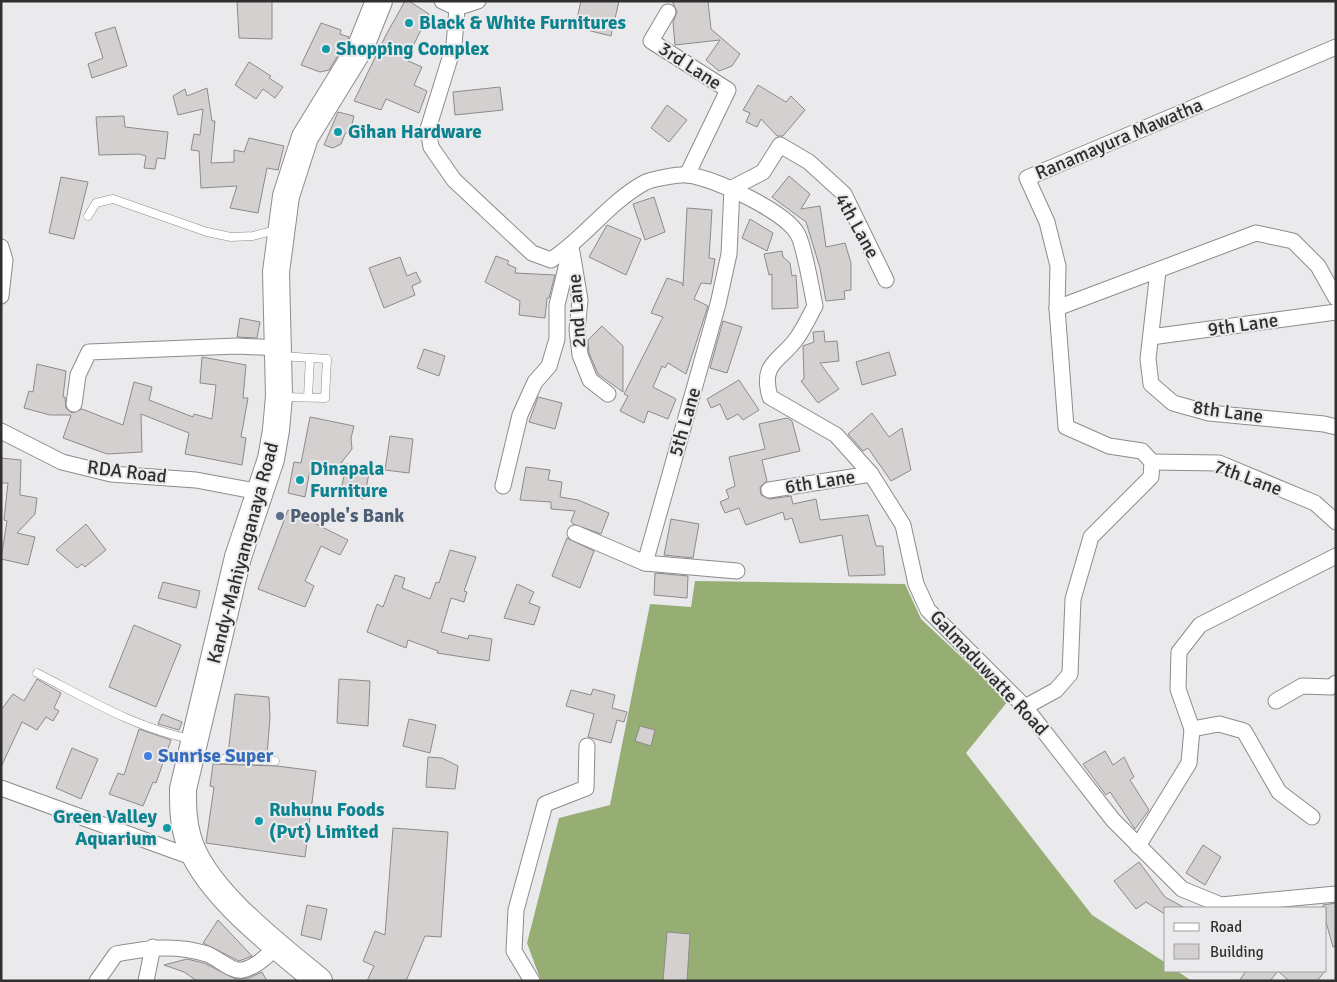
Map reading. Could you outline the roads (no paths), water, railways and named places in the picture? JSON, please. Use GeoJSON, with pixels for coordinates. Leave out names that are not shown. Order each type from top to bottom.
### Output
{"type":"FeatureCollection","features":[{"type":"Feature","properties":{"kind":"highway","name":"Kandy-Mahiyanganaya Road"},"geometry":{"type":"LineString","coordinates":[[319,981],[242,915],[208,877],[188,840],[184,821],[183,789],[238,557],[271,459],[279,396],[276,272],[280,229],[290,180],[305,137],[361,46],[379,1]]}},
{"type":"Feature","properties":{"kind":"street"},"geometry":{"type":"LineString","coordinates":[[442,1],[457,8],[478,1]]}},
{"type":"Feature","properties":{"kind":"street","name":"Galmaduwatte Road"},"geometry":{"type":"LineString","coordinates":[[457,8],[454,45],[428,129],[430,147],[454,180],[532,253],[551,260],[571,247],[623,196],[646,182],[687,175],[732,188],[781,217],[798,233],[815,306],[797,339],[770,367],[766,381],[770,397],[836,435],[871,474],[902,525],[916,584],[928,610],[1025,707],[1113,820],[1182,888],[1221,905],[1336,894]]}},
{"type":"Feature","properties":{"kind":"street","name":"3rd Lane"},"geometry":{"type":"LineString","coordinates":[[668,12],[651,41],[728,90],[687,175]]}},
{"type":"Feature","properties":{"kind":"street","name":"Ranamayura Mawatha"},"geometry":{"type":"LineString","coordinates":[[1152,462],[1142,451],[1109,446],[1066,427],[1057,308],[1058,266],[1046,222],[1027,178],[1336,47]]}},
{"type":"Feature","properties":{"kind":"street","name":"4th Lane"},"geometry":{"type":"LineString","coordinates":[[732,188],[763,172],[780,145],[808,162],[844,194],[886,280]]}},
{"type":"Feature","properties":{"kind":"street","name":"5th Lane"},"geometry":{"type":"LineString","coordinates":[[645,563],[718,304],[729,254],[732,188]]}},
{"type":"Feature","properties":{"kind":"street"},"geometry":{"type":"LineString","coordinates":[[1057,308],[1256,233],[1293,241],[1318,266],[1336,298]]}},
{"type":"Feature","properties":{"kind":"street"},"geometry":{"type":"LineString","coordinates":[[1,247],[5,260],[1,296]]}},
{"type":"Feature","properties":{"kind":"street"},"geometry":{"type":"LineString","coordinates":[[503,486],[520,414],[535,382],[550,366],[557,340],[557,305],[571,247]]}},
{"type":"Feature","properties":{"kind":"street","name":"2nd Lane"},"geometry":{"type":"LineString","coordinates":[[571,247],[580,300],[577,330],[580,356],[590,380],[608,394]]}},
{"type":"Feature","properties":{"kind":"street","name":"8th Lane"},"geometry":{"type":"LineString","coordinates":[[1158,271],[1148,359],[1152,384],[1172,402],[1209,413],[1324,424],[1336,427]]}},
{"type":"Feature","properties":{"kind":"street","name":"9th Lane"},"geometry":{"type":"LineString","coordinates":[[1151,337],[1336,312]]}},
{"type":"Feature","properties":{"kind":"street"},"geometry":{"type":"LineString","coordinates":[[74,404],[78,375],[89,352],[237,346],[279,352]]}},
{"type":"Feature","properties":{"kind":"street","name":"RDA Road"},"geometry":{"type":"LineString","coordinates":[[2,433],[62,462],[111,474],[196,480],[260,492]]}},
{"type":"Feature","properties":{"kind":"street"},"geometry":{"type":"LineString","coordinates":[[1025,707],[1056,690],[1070,674],[1073,599],[1091,537],[1151,477],[1152,462]]}},
{"type":"Feature","properties":{"kind":"street","name":"7th Lane"},"geometry":{"type":"LineString","coordinates":[[1152,462],[1219,463],[1315,503],[1336,522]]}},
{"type":"Feature","properties":{"kind":"street","name":"6th Lane"},"geometry":{"type":"LineString","coordinates":[[769,490],[871,474]]}},
{"type":"Feature","properties":{"kind":"street"},"geometry":{"type":"LineString","coordinates":[[575,533],[645,563],[737,571]]}},
{"type":"Feature","properties":{"kind":"street"},"geometry":{"type":"LineString","coordinates":[[1138,846],[1189,763],[1192,729],[1178,689],[1179,652],[1200,625],[1336,556]]}},
{"type":"Feature","properties":{"kind":"street"},"geometry":{"type":"LineString","coordinates":[[1276,701],[1302,686],[1331,686],[1336,683]]}},
{"type":"Feature","properties":{"kind":"street"},"geometry":{"type":"LineString","coordinates":[[1192,729],[1219,724],[1244,731],[1279,792],[1312,817]]}},
{"type":"Feature","properties":{"kind":"street"},"geometry":{"type":"LineString","coordinates":[[532,981],[514,951],[516,910],[545,804],[586,788],[587,746]]}},
{"type":"Feature","properties":{"kind":"street"},"geometry":{"type":"LineString","coordinates":[[1,788],[197,859]]}},
{"type":"Feature","properties":{"kind":"street"},"geometry":{"type":"LineString","coordinates":[[98,981],[101,972],[116,954],[153,947],[186,949],[209,955],[237,970],[244,970],[260,961],[278,946]]}},
{"type":"Feature","properties":{"kind":"street"},"geometry":{"type":"LineString","coordinates":[[146,981],[153,947]]}},
{"type":"Feature","properties":{"kind":"lane"},"geometry":{"type":"LineString","coordinates":[[88,216],[96,202],[113,200],[207,232],[231,237],[253,236],[280,229]]}},
{"type":"Feature","properties":{"kind":"lane"},"geometry":{"type":"LineString","coordinates":[[279,352],[327,359],[325,398],[279,396]]}},
{"type":"Feature","properties":{"kind":"lane"},"geometry":{"type":"LineString","coordinates":[[308,398],[310,358]]}},
{"type":"Feature","properties":{"kind":"lane"},"geometry":{"type":"LineString","coordinates":[[37,673],[110,710],[173,736],[191,749],[275,761]]}},
{"type":"Feature","properties":{"kind":"place","name":"Black & White Furnitures"},"geometry":{"type":"Point","coordinates":[409,23]}},
{"type":"Feature","properties":{"kind":"place","name":"Shopping Complex"},"geometry":{"type":"Point","coordinates":[326,49]}},
{"type":"Feature","properties":{"kind":"place","name":"Gihan Hardware"},"geometry":{"type":"Point","coordinates":[338,132]}},
{"type":"Feature","properties":{"kind":"place","name":"Dinapala Furniture"},"geometry":{"type":"Point","coordinates":[300,480]}},
{"type":"Feature","properties":{"kind":"place","name":"People's Bank"},"geometry":{"type":"Point","coordinates":[280,516]}},
{"type":"Feature","properties":{"kind":"place","name":"Sunrise Super"},"geometry":{"type":"Point","coordinates":[148,756]}},
{"type":"Feature","properties":{"kind":"place","name":"Ruhunu Foods (Pvt) Limited"},"geometry":{"type":"Point","coordinates":[259,821]}},
{"type":"Feature","properties":{"kind":"place","name":"Green Valley Aquarium"},"geometry":{"type":"Point","coordinates":[167,828]}}]}
